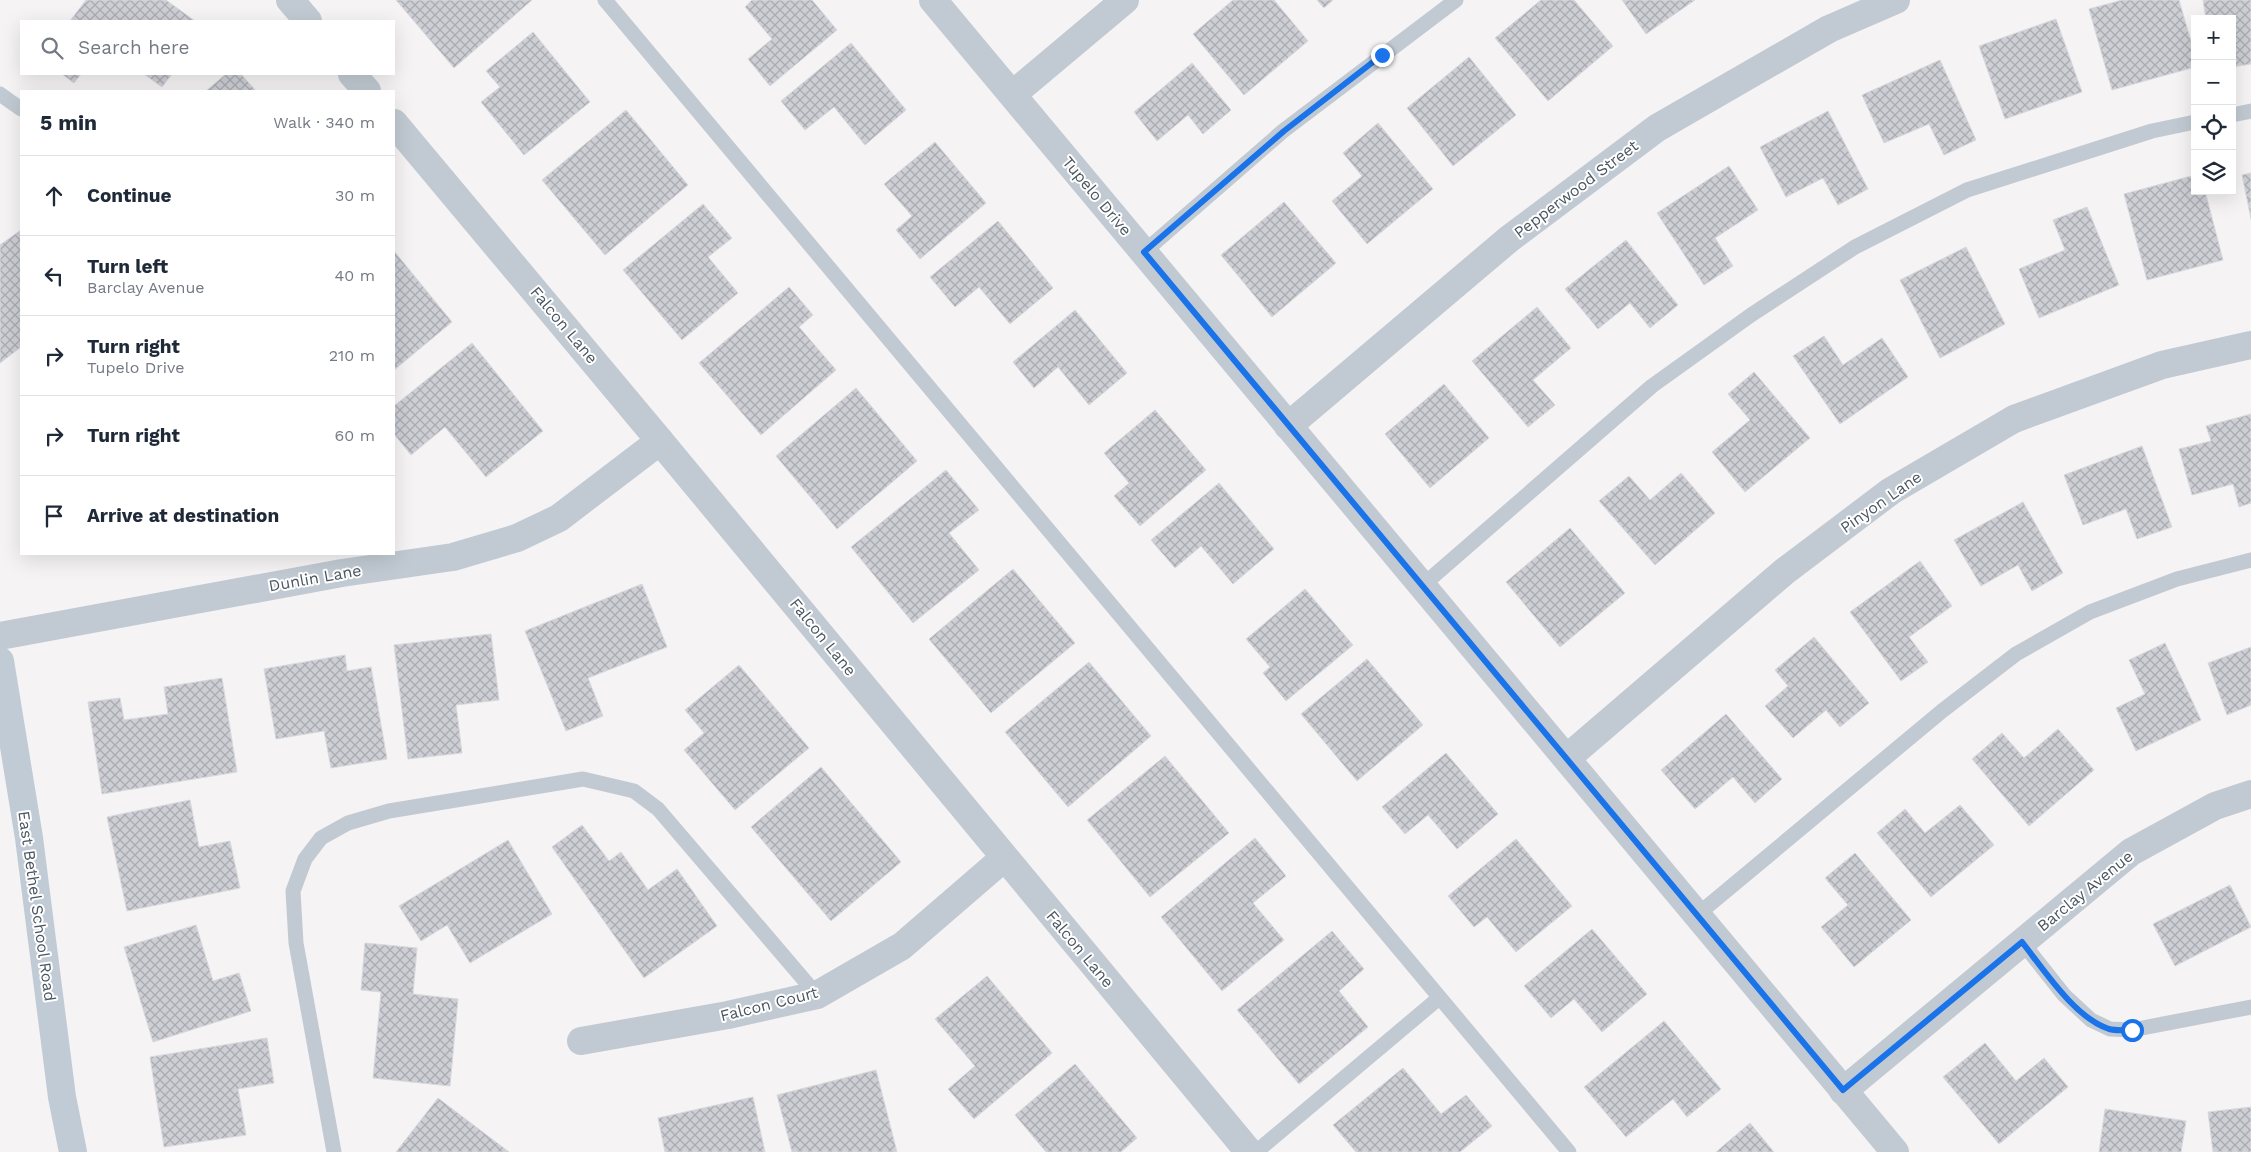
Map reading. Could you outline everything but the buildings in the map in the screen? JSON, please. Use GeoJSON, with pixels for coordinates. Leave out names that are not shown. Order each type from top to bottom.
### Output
{"type":"FeatureCollection","features":[{"type":"Feature","properties":{"kind":"street"},"geometry":{"type":"LineString","coordinates":[[290,0],[307,20]]}},
{"type":"Feature","properties":{"kind":"street","name":"Tupelo Drive"},"geometry":{"type":"LineString","coordinates":[[933,0],[1895,1152]]}},
{"type":"Feature","properties":{"kind":"street"},"geometry":{"type":"LineString","coordinates":[[1013,94],[1125,0]]}},
{"type":"Feature","properties":{"kind":"street","name":"Pepperwood Street"},"geometry":{"type":"LineString","coordinates":[[1288,426],[1510,239],[1657,128],[1829,29],[1896,0]]}},
{"type":"Feature","properties":{"kind":"street"},"geometry":{"type":"LineString","coordinates":[[353,75],[366,90]]}},
{"type":"Feature","properties":{"kind":"street","name":"Falcon Lane"},"geometry":{"type":"LineString","coordinates":[[395,124],[1250,1152]]}},
{"type":"Feature","properties":{"kind":"street","name":"Pinyon Lane"},"geometry":{"type":"LineString","coordinates":[[1567,758],[1785,571],[1891,491],[2014,419],[2162,365],[2251,345]]}},
{"type":"Feature","properties":{"kind":"street","name":"Dunlin Lane"},"geometry":{"type":"LineString","coordinates":[[0,636],[354,562],[454,557],[517,538],[559,518],[660,441]]}},
{"type":"Feature","properties":{"kind":"street","name":"East Bethel School Road"},"geometry":{"type":"LineString","coordinates":[[0,661],[29,838],[62,1097],[73,1152]]}},
{"type":"Feature","properties":{"kind":"street","name":"Barclay Avenue"},"geometry":{"type":"LineString","coordinates":[[1843,1090],[2131,852],[2214,806],[2251,794]]}},
{"type":"Feature","properties":{"kind":"street","name":"Falcon Court"},"geometry":{"type":"LineString","coordinates":[[581,1041],[728,1015],[818,995],[902,946],[1004,858]]}},
{"type":"Feature","properties":{"kind":"lane"},"geometry":{"type":"LineString","coordinates":[[605,0],[1569,1152]]}},
{"type":"Feature","properties":{"kind":"lane"},"geometry":{"type":"LineString","coordinates":[[1144,252],[1284,131],[1456,0]]}},
{"type":"Feature","properties":{"kind":"lane"},"geometry":{"type":"LineString","coordinates":[[0,94],[20,108]]}},
{"type":"Feature","properties":{"kind":"lane"},"geometry":{"type":"LineString","coordinates":[[2236,114],[2251,111]]}},
{"type":"Feature","properties":{"kind":"lane"},"geometry":{"type":"LineString","coordinates":[[1422,586],[1652,386],[1751,315],[1856,247],[1967,190],[2152,130],[2191,123]]}},
{"type":"Feature","properties":{"kind":"lane"},"geometry":{"type":"LineString","coordinates":[[1697,914],[1942,711],[2016,654],[2090,612],[2177,579],[2251,560]]}},
{"type":"Feature","properties":{"kind":"lane"},"geometry":{"type":"LineString","coordinates":[[334,1152],[296,943],[293,891],[305,859],[321,838],[348,823],[389,811],[583,779],[634,791],[658,809],[818,995]]}},
{"type":"Feature","properties":{"kind":"lane"},"geometry":{"type":"LineString","coordinates":[[2022,942],[2064,995],[2091,1020],[2110,1029],[2132,1030],[2251,1007]]}},
{"type":"Feature","properties":{"kind":"lane"},"geometry":{"type":"LineString","coordinates":[[1256,1152],[1439,998]]}},
{"type":"Feature","properties":{"kind":"route"},"geometry":{"type":"LineString","coordinates":[[1382,55],[1284,131],[1144,252],[1843,1090],[2022,942],[2064,995],[2091,1020],[2110,1029],[2132,1030]]}}]}
